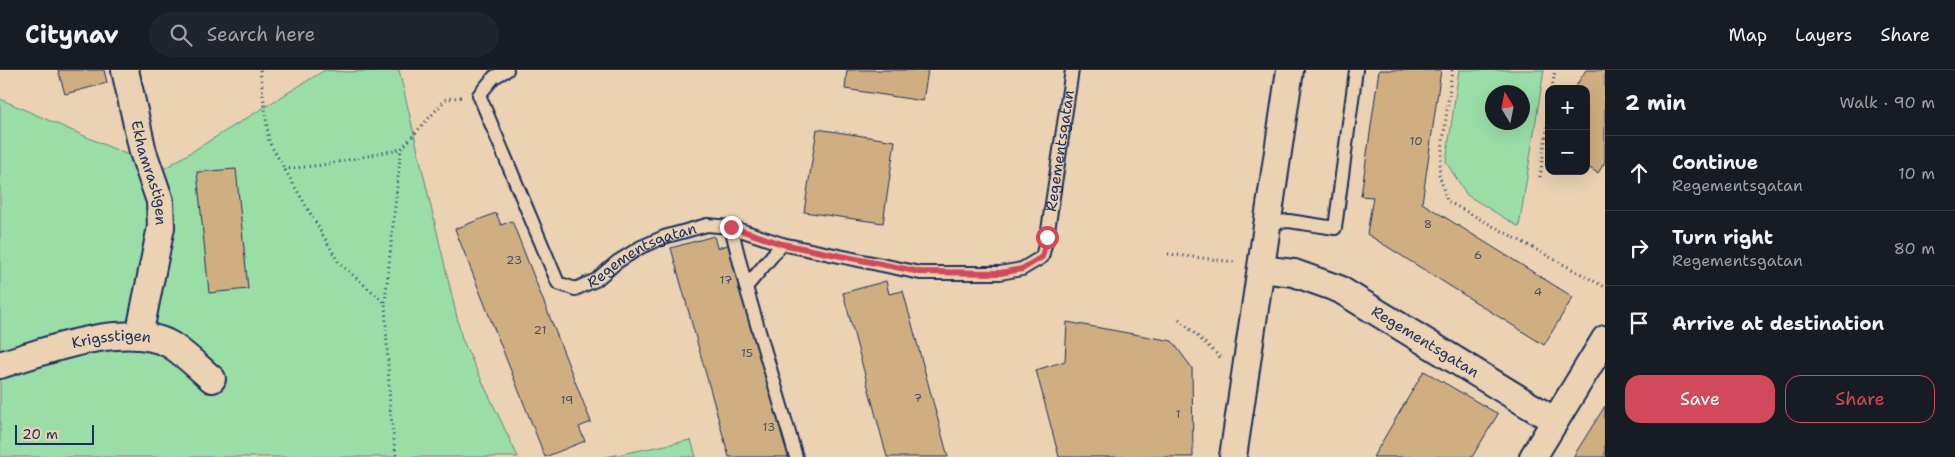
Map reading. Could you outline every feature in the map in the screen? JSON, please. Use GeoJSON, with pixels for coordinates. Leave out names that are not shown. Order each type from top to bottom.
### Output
{"type":"FeatureCollection","features":[{"type":"Feature","properties":{"kind":"street","name":"Ekhamrastigen"},"geometry":{"type":"LineString","coordinates":[[125,70],[143,152],[160,201],[161,227],[139,336]]}},
{"type":"Feature","properties":{"kind":"street"},"geometry":{"type":"LineString","coordinates":[[1233,457],[1290,70]]}},
{"type":"Feature","properties":{"kind":"street","name":"Regementsgatan"},"geometry":{"type":"LineString","coordinates":[[1260,269],[1294,273],[1339,289],[1555,421]]}},
{"type":"Feature","properties":{"kind":"street","name":"Krigsstigen"},"geometry":{"type":"LineString","coordinates":[[0,365],[88,339],[139,336],[170,345],[212,379]]}},
{"type":"Feature","properties":{"kind":"street"},"geometry":{"type":"LineString","coordinates":[[1534,457],[1605,339]]}},
{"type":"Feature","properties":{"kind":"lane"},"geometry":{"type":"LineString","coordinates":[[479,95],[494,77],[507,70]]}},
{"type":"Feature","properties":{"kind":"lane","name":"Regementsgatan"},"geometry":{"type":"LineString","coordinates":[[479,95],[558,283],[575,289],[596,280],[617,262],[641,247],[664,237],[707,225],[731,227],[782,244],[920,272],[1000,273],[1022,269],[1042,257],[1047,237],[1072,70]]}},
{"type":"Feature","properties":{"kind":"lane"},"geometry":{"type":"LineString","coordinates":[[1268,223],[1289,221],[1335,228],[1356,70]]}},
{"type":"Feature","properties":{"kind":"lane"},"geometry":{"type":"LineString","coordinates":[[731,227],[746,287],[796,457]]}},
{"type":"Feature","properties":{"kind":"lane"},"geometry":{"type":"LineString","coordinates":[[746,287],[782,244]]}},
{"type":"Feature","properties":{"kind":"path"},"geometry":{"type":"LineString","coordinates":[[260,70],[269,142],[339,263],[385,302]]}},
{"type":"Feature","properties":{"kind":"path"},"geometry":{"type":"LineString","coordinates":[[1452,70],[1439,174],[1447,200],[1605,287]]}},
{"type":"Feature","properties":{"kind":"path"},"geometry":{"type":"LineString","coordinates":[[1553,85],[1555,70]]}},
{"type":"Feature","properties":{"kind":"path"},"geometry":{"type":"LineString","coordinates":[[396,457],[390,407],[385,302],[401,149],[446,99],[479,95]]}},
{"type":"Feature","properties":{"kind":"path"},"geometry":{"type":"LineString","coordinates":[[1540,177],[1547,130]]}},
{"type":"Feature","properties":{"kind":"path"},"geometry":{"type":"LineString","coordinates":[[284,169],[323,165],[401,149]]}},
{"type":"Feature","properties":{"kind":"path"},"geometry":{"type":"LineString","coordinates":[[1168,254],[1237,262],[1260,269]]}},
{"type":"Feature","properties":{"kind":"path"},"geometry":{"type":"LineString","coordinates":[[1179,319],[1223,360]]}},
{"type":"Feature","properties":{"kind":"green space"},"geometry":{"type":"Polygon","coordinates":[[[325,70],[346,72],[399,70],[462,339],[518,457],[0,457],[0,99],[162,170],[325,70]]]}},
{"type":"Feature","properties":{"kind":"green space"},"geometry":{"type":"Polygon","coordinates":[[[1459,70],[1544,70],[1519,227],[1467,195],[1446,162],[1459,70]]]}},
{"type":"Feature","properties":{"kind":"green space"},"geometry":{"type":"Polygon","coordinates":[[[691,440],[696,457],[606,457],[691,440]]]}},
{"type":"Feature","properties":{"kind":"building"},"geometry":{"type":"Polygon","coordinates":[[[58,70],[104,70],[107,83],[65,94],[58,70]]]}},
{"type":"Feature","properties":{"kind":"building"},"geometry":{"type":"Polygon","coordinates":[[[847,70],[928,70],[923,101],[845,89],[847,70]]]}},
{"type":"Feature","properties":{"kind":"building"},"geometry":{"type":"Polygon","coordinates":[[[1379,70],[1441,70],[1422,203],[1573,297],[1544,345],[1367,234],[1373,197],[1361,196],[1379,70]]]}},
{"type":"Feature","properties":{"kind":"building"},"geometry":{"type":"Polygon","coordinates":[[[1586,70],[1605,70],[1605,162],[1598,173],[1590,168],[1590,85],[1577,85],[1586,70]]]}},
{"type":"Feature","properties":{"kind":"building"},"geometry":{"type":"Polygon","coordinates":[[[817,129],[895,141],[883,223],[804,212],[817,129]]]}},
{"type":"Feature","properties":{"kind":"building"},"geometry":{"type":"Polygon","coordinates":[[[236,169],[248,289],[209,293],[197,172],[236,169]]]}},
{"type":"Feature","properties":{"kind":"building"},"geometry":{"type":"Polygon","coordinates":[[[496,213],[501,225],[512,221],[591,422],[579,427],[585,441],[545,457],[455,229],[496,213]]]}},
{"type":"Feature","properties":{"kind":"building"},"geometry":{"type":"Polygon","coordinates":[[[714,236],[717,248],[731,244],[789,457],[729,457],[671,248],[714,236]]]}},
{"type":"Feature","properties":{"kind":"building"},"geometry":{"type":"Polygon","coordinates":[[[886,281],[889,294],[903,291],[948,457],[887,457],[843,293],[886,281]]]}},
{"type":"Feature","properties":{"kind":"building"},"geometry":{"type":"Polygon","coordinates":[[[1067,322],[1172,341],[1192,368],[1193,457],[1059,457],[1036,370],[1065,361],[1067,322]]]}},
{"type":"Feature","properties":{"kind":"building"},"geometry":{"type":"Polygon","coordinates":[[[1424,371],[1498,414],[1472,457],[1373,457],[1424,371]]]}},
{"type":"Feature","properties":{"kind":"building"},"geometry":{"type":"Polygon","coordinates":[[[1605,406],[1605,457],[1573,457],[1605,406]]]}},
{"type":"Feature","properties":{"kind":"route"},"geometry":{"type":"LineString","coordinates":[[731,227],[782,244],[920,272],[1000,273],[1022,269],[1042,257],[1047,237]]}}]}
